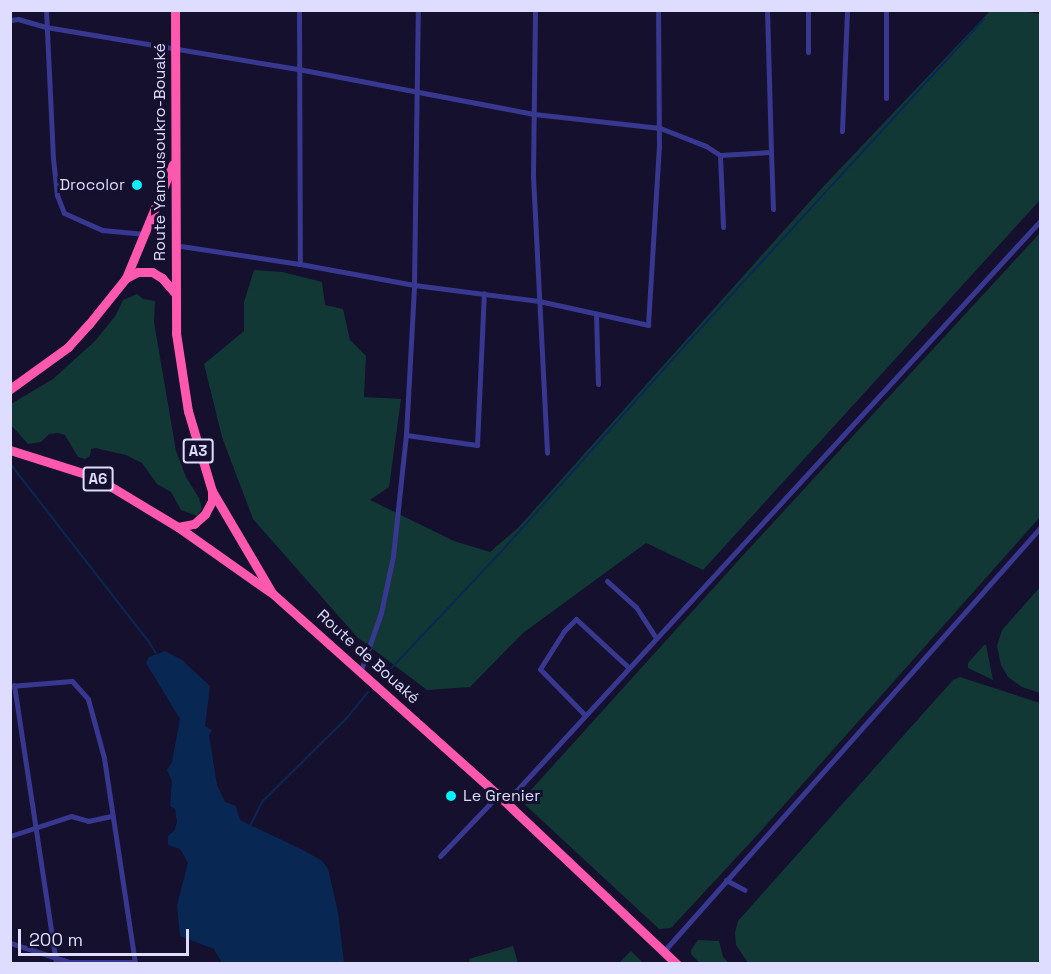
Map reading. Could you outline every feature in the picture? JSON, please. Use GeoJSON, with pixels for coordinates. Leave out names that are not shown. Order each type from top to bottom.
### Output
{"type":"FeatureCollection","features":[{"type":"Feature","properties":{"kind":"highway","name":"Route Yamousoukro-Bouaké"},"geometry":{"type":"LineString","coordinates":[[175,10],[175,293]]}},
{"type":"Feature","properties":{"kind":"highway"},"geometry":{"type":"LineString","coordinates":[[10,389],[68,346],[90,324],[126,278],[174,162]]}},
{"type":"Feature","properties":{"kind":"highway"},"geometry":{"type":"LineString","coordinates":[[126,278],[138,272],[152,273],[162,278],[175,293]]}},
{"type":"Feature","properties":{"kind":"highway","name":"Route de Bouaké"},"geometry":{"type":"LineString","coordinates":[[175,293],[179,362],[188,411],[212,491],[272,593],[361,670],[506,802],[677,963]]}},
{"type":"Feature","properties":{"kind":"highway","name":"A6"},"geometry":{"type":"LineString","coordinates":[[10,450],[95,477],[178,527],[272,593]]}},
{"type":"Feature","properties":{"kind":"highway"},"geometry":{"type":"LineString","coordinates":[[178,527],[194,524],[206,514],[212,501],[212,491]]}},
{"type":"Feature","properties":{"kind":"street"},"geometry":{"type":"LineString","coordinates":[[46,10],[57,195],[64,213],[102,230],[145,234]]}},
{"type":"Feature","properties":{"kind":"street"},"geometry":{"type":"LineString","coordinates":[[298,10],[300,264]]}},
{"type":"Feature","properties":{"kind":"street"},"geometry":{"type":"LineString","coordinates":[[361,670],[381,613],[393,556],[406,435],[414,285],[418,10]]}},
{"type":"Feature","properties":{"kind":"street"},"geometry":{"type":"LineString","coordinates":[[535,10],[533,176],[547,453]]}},
{"type":"Feature","properties":{"kind":"street"},"geometry":{"type":"LineString","coordinates":[[174,245],[300,264],[414,285],[539,301],[648,325],[660,128],[658,10]]}},
{"type":"Feature","properties":{"kind":"street"},"geometry":{"type":"LineString","coordinates":[[767,10],[773,209]]}},
{"type":"Feature","properties":{"kind":"street"},"geometry":{"type":"LineString","coordinates":[[808,10],[808,52]]}},
{"type":"Feature","properties":{"kind":"street"},"geometry":{"type":"LineString","coordinates":[[842,130],[847,10]]}},
{"type":"Feature","properties":{"kind":"street"},"geometry":{"type":"LineString","coordinates":[[885,98],[886,10]]}},
{"type":"Feature","properties":{"kind":"street"},"geometry":{"type":"LineString","coordinates":[[10,20],[30,21],[46,27],[417,90],[534,114],[660,128],[706,146],[720,155],[771,152]]}},
{"type":"Feature","properties":{"kind":"street"},"geometry":{"type":"LineString","coordinates":[[720,155],[723,227]]}},
{"type":"Feature","properties":{"kind":"street"},"geometry":{"type":"LineString","coordinates":[[506,802],[1041,221]]}},
{"type":"Feature","properties":{"kind":"street"},"geometry":{"type":"LineString","coordinates":[[406,435],[477,445],[484,293]]}},
{"type":"Feature","properties":{"kind":"street"},"geometry":{"type":"LineString","coordinates":[[596,314],[598,384]]}},
{"type":"Feature","properties":{"kind":"street"},"geometry":{"type":"LineString","coordinates":[[664,951],[1041,528]]}},
{"type":"Feature","properties":{"kind":"street"},"geometry":{"type":"LineString","coordinates":[[607,581],[636,607],[656,638]]}},
{"type":"Feature","properties":{"kind":"street"},"geometry":{"type":"LineString","coordinates":[[585,715],[540,669],[564,631],[576,619],[628,667]]}},
{"type":"Feature","properties":{"kind":"street"},"geometry":{"type":"LineString","coordinates":[[10,943],[55,957],[69,962],[135,962],[104,758],[88,699],[72,681],[12,685],[35,828],[55,957],[56,963]]}},
{"type":"Feature","properties":{"kind":"street"},"geometry":{"type":"LineString","coordinates":[[440,856],[498,795]]}},
{"type":"Feature","properties":{"kind":"street"},"geometry":{"type":"LineString","coordinates":[[10,836],[71,816],[88,821],[112,816]]}},
{"type":"Feature","properties":{"kind":"street"},"geometry":{"type":"LineString","coordinates":[[726,880],[745,890]]}},
{"type":"Feature","properties":{"kind":"green space"},"geometry":{"type":"Polygon","coordinates":[[[1017,10],[1040,14],[1040,200],[703,570],[646,543],[523,633],[470,687],[427,690],[357,637],[253,519],[222,437],[204,364],[244,331],[244,302],[254,270],[282,272],[322,282],[325,305],[343,309],[350,340],[366,356],[364,397],[401,399],[389,487],[370,500],[454,541],[490,552],[518,528],[821,189],[990,11],[1017,10]]]}},
{"type":"Feature","properties":{"kind":"green space"},"geometry":{"type":"Polygon","coordinates":[[[1040,233],[1040,517],[760,832],[671,928],[659,929],[521,801],[746,552],[1040,233]]]}},
{"type":"Feature","properties":{"kind":"green space"},"geometry":{"type":"Polygon","coordinates":[[[137,294],[143,299],[155,301],[154,322],[176,451],[186,477],[199,498],[202,509],[197,516],[181,510],[171,492],[157,484],[142,463],[126,455],[95,448],[91,449],[90,456],[85,459],[78,457],[65,435],[49,434],[41,442],[28,444],[11,425],[11,404],[53,379],[95,341],[116,315],[123,300],[137,294]]]}},
{"type":"Feature","properties":{"kind":"green space"},"geometry":{"type":"Polygon","coordinates":[[[1040,587],[1040,693],[1022,687],[1008,677],[1001,665],[997,646],[1002,630],[1040,587]]]}},
{"type":"Feature","properties":{"kind":"green space"},"geometry":{"type":"Polygon","coordinates":[[[986,645],[993,680],[968,668],[968,663],[986,645]]]}},
{"type":"Feature","properties":{"kind":"green space"},"geometry":{"type":"Polygon","coordinates":[[[960,677],[1040,703],[1040,963],[748,963],[736,945],[735,933],[738,921],[953,680],[960,677]]]}},
{"type":"Feature","properties":{"kind":"green space"},"geometry":{"type":"Polygon","coordinates":[[[698,940],[719,941],[723,957],[729,963],[700,963],[691,954],[698,940]]]}},
{"type":"Feature","properties":{"kind":"green space"},"geometry":{"type":"Polygon","coordinates":[[[513,946],[518,963],[470,963],[469,959],[513,946]]]}},
{"type":"Feature","properties":{"kind":"green space"},"geometry":{"type":"Polygon","coordinates":[[[631,951],[643,963],[619,963],[631,951]]]}},
{"type":"Feature","properties":{"kind":"water"},"geometry":{"type":"Polygon","coordinates":[[[165,651],[182,660],[210,686],[205,726],[212,730],[209,735],[217,785],[225,802],[236,806],[240,820],[305,851],[322,861],[328,869],[338,912],[344,963],[222,963],[214,949],[180,936],[177,905],[188,863],[180,849],[168,845],[168,836],[174,831],[177,822],[175,809],[170,806],[172,781],[167,770],[172,762],[180,719],[146,663],[149,657],[165,651]]]}},
{"type":"Feature","properties":{"kind":"waterway"},"geometry":{"type":"LineString","coordinates":[[386,674],[502,551],[692,338],[984,19]]}},
{"type":"Feature","properties":{"kind":"waterway"},"geometry":{"type":"LineString","coordinates":[[10,463],[156,653]]}},
{"type":"Feature","properties":{"kind":"waterway"},"geometry":{"type":"LineString","coordinates":[[250,826],[263,801],[347,718],[368,692]]}},
{"type":"Feature","properties":{"kind":"place","name":"Drocolor"},"geometry":{"type":"Point","coordinates":[137,185]}},
{"type":"Feature","properties":{"kind":"place","name":"Le Grenier"},"geometry":{"type":"Point","coordinates":[451,796]}}]}
